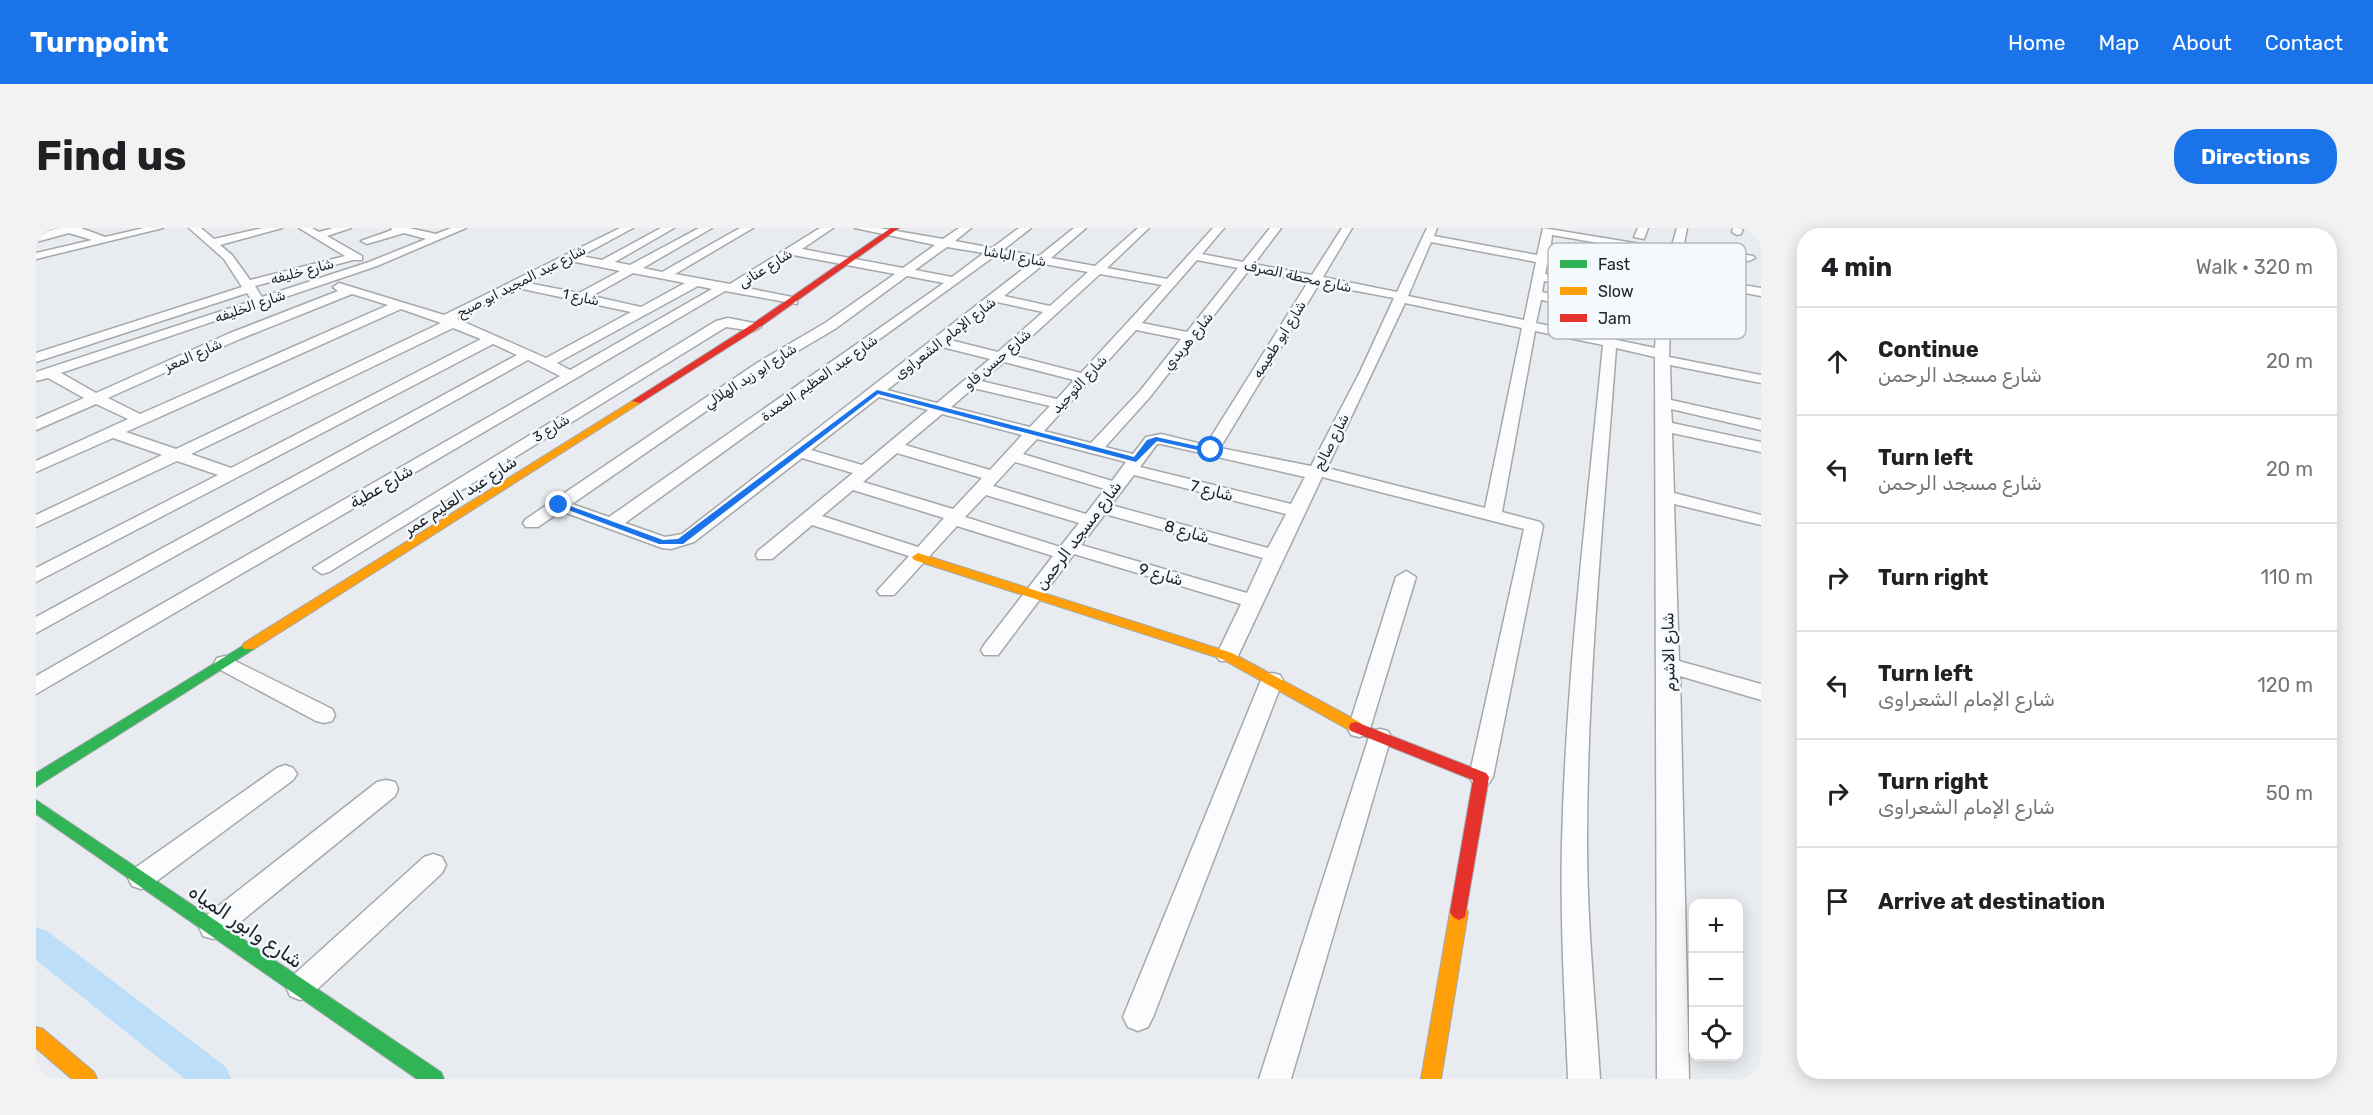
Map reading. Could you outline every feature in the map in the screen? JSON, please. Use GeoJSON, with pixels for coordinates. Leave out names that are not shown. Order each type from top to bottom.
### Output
{"type":"FeatureCollection","features":[{"type":"Feature","properties":{"kind":"street"},"geometry":{"type":"LineString","coordinates":[[36,256],[158,228]]}},
{"type":"Feature","properties":{"kind":"street"},"geometry":{"type":"LineString","coordinates":[[213,243],[277,228]]}},
{"type":"Feature","properties":{"kind":"street"},"geometry":{"type":"LineString","coordinates":[[304,228],[355,257],[373,264]]}},
{"type":"Feature","properties":{"kind":"street"},"geometry":{"type":"LineString","coordinates":[[316,236],[346,228]]}},
{"type":"Feature","properties":{"kind":"street","name":"شارع الخليفه"},"geometry":{"type":"LineString","coordinates":[[43,374],[373,264],[461,228]]}},
{"type":"Feature","properties":{"kind":"street","name":"شارع عبد المجيد ابو صبح"},"geometry":{"type":"LineString","coordinates":[[36,522],[450,321],[628,228]]}},
{"type":"Feature","properties":{"kind":"street"},"geometry":{"type":"LineString","coordinates":[[603,264],[669,228]]}},
{"type":"Feature","properties":{"kind":"street"},"geometry":{"type":"LineString","coordinates":[[581,297],[707,228]]}},
{"type":"Feature","properties":{"kind":"street"},"geometry":{"type":"LineString","coordinates":[[665,275],[748,228]]}},
{"type":"Feature","properties":{"kind":"street","name":"شارع عنانى"},"geometry":{"type":"LineString","coordinates":[[729,287],[828,228]]}},
{"type":"Feature","properties":{"kind":"street","name":"شارع الباشا"},"geometry":{"type":"LineString","coordinates":[[860,228],[892,231],[944,243],[1171,283]]}},
{"type":"Feature","properties":{"kind":"street","name":"شارع ابو زيد الهلالي"},"geometry":{"type":"LineString","coordinates":[[532,523],[762,366],[830,326],[966,228]]}},
{"type":"Feature","properties":{"kind":"street","name":"شارع عبد العظيم العمدة"},"geometry":{"type":"LineString","coordinates":[[611,524],[955,281],[1026,228]]}},
{"type":"Feature","properties":{"kind":"street","name":"شارع الإمام الشعراوى"},"geometry":{"type":"LineString","coordinates":[[559,505],[662,542],[680,542],[877,392],[1081,228]]}},
{"type":"Feature","properties":{"kind":"street","name":"شارع حسن فاو"},"geometry":{"type":"LineString","coordinates":[[765,555],[970,383],[1144,228]]}},
{"type":"Feature","properties":{"kind":"street","name":"شارع التوحيد"},"geometry":{"type":"LineString","coordinates":[[887,591],[1085,378],[1219,228]]}},
{"type":"Feature","properties":{"kind":"street","name":"شارع هريدي"},"geometry":{"type":"LineString","coordinates":[[1094,449],[1145,394],[1248,267],[1276,228]]}},
{"type":"Feature","properties":{"kind":"street","name":"شارع ابو طعيمه"},"geometry":{"type":"LineString","coordinates":[[1211,450],[1347,228]]}},
{"type":"Feature","properties":{"kind":"street"},"geometry":{"type":"LineString","coordinates":[[36,239],[70,229],[104,240]]}},
{"type":"Feature","properties":{"kind":"street"},"geometry":{"type":"LineString","coordinates":[[198,229],[213,243],[249,286],[259,303],[287,316]]}},
{"type":"Feature","properties":{"kind":"street"},"geometry":{"type":"LineString","coordinates":[[367,241],[400,229],[437,238]]}},
{"type":"Feature","properties":{"kind":"street","name":"شارع عبد العليم عمر"},"geometry":{"type":"LineString","coordinates":[[36,781],[754,327],[892,231]]}},
{"type":"Feature","properties":{"kind":"street"},"geometry":{"type":"LineString","coordinates":[[1430,233],[1548,262]]}},
{"type":"Feature","properties":{"kind":"street","name":"شارع صالح"},"geometry":{"type":"LineString","coordinates":[[1227,656],[1274,555],[1367,372],[1430,233]]}},
{"type":"Feature","properties":{"kind":"street"},"geometry":{"type":"LineString","coordinates":[[1493,514],[1547,235],[1574,243]]}},
{"type":"Feature","properties":{"kind":"street"},"geometry":{"type":"LineString","coordinates":[[792,250],[955,281]]}},
{"type":"Feature","properties":{"kind":"street","name":"شارع محطة الصرف"},"geometry":{"type":"LineString","coordinates":[[1194,256],[1548,330]]}},
{"type":"Feature","properties":{"kind":"street","name":"شارع خليفه"},"geometry":{"type":"LineString","coordinates":[[36,358],[249,286],[355,257]]}},
{"type":"Feature","properties":{"kind":"street"},"geometry":{"type":"LineString","coordinates":[[569,258],[793,301]]}},
{"type":"Feature","properties":{"kind":"street"},"geometry":{"type":"LineString","coordinates":[[1539,278],[1548,278]]}},
{"type":"Feature","properties":{"kind":"street"},"geometry":{"type":"LineString","coordinates":[[547,363],[698,281]]}},
{"type":"Feature","properties":{"kind":"street"},"geometry":{"type":"LineString","coordinates":[[318,282],[401,304],[450,321],[494,338],[571,376]]}},
{"type":"Feature","properties":{"kind":"street","name":"شارع 1"},"geometry":{"type":"LineString","coordinates":[[518,284],[644,311]]}},
{"type":"Feature","properties":{"kind":"street","name":"شارع عطية"},"geometry":{"type":"LineString","coordinates":[[36,686],[729,287]]}},
{"type":"Feature","properties":{"kind":"street"},"geometry":{"type":"LineString","coordinates":[[1746,289],[1761,292]]}},
{"type":"Feature","properties":{"kind":"street","name":"شارع المعز"},"geometry":{"type":"LineString","coordinates":[[36,425],[351,290]]}},
{"type":"Feature","properties":{"kind":"street"},"geometry":{"type":"LineString","coordinates":[[1536,295],[1548,293]]}},
{"type":"Feature","properties":{"kind":"street"},"geometry":{"type":"LineString","coordinates":[[996,298],[1053,310]]}},
{"type":"Feature","properties":{"kind":"street"},"geometry":{"type":"LineString","coordinates":[[36,467],[401,304]]}},
{"type":"Feature","properties":{"kind":"street","name":"شارع 3"},"geometry":{"type":"LineString","coordinates":[[322,568],[721,324],[728,322],[754,327]]}},
{"type":"Feature","properties":{"kind":"street"},"geometry":{"type":"LineString","coordinates":[[1133,325],[1191,337]]}},
{"type":"Feature","properties":{"kind":"street"},"geometry":{"type":"LineString","coordinates":[[36,576],[494,338]]}},
{"type":"Feature","properties":{"kind":"street","name":"شارع محطة الصرف"},"geometry":{"type":"LineString","coordinates":[[1595,339],[1761,379]]}},
{"type":"Feature","properties":{"kind":"street","name":"شارع الاشرم"},"geometry":{"type":"LineString","coordinates":[[1665,339],[1663,357],[1664,496],[1669,665],[1672,1079]]}},
{"type":"Feature","properties":{"kind":"street"},"geometry":{"type":"LineString","coordinates":[[940,342],[1085,378]]}},
{"type":"Feature","properties":{"kind":"street"},"geometry":{"type":"LineString","coordinates":[[1584,1079],[1577,947],[1575,811],[1584,651],[1610,342]]}},
{"type":"Feature","properties":{"kind":"street"},"geometry":{"type":"LineString","coordinates":[[36,626],[529,354]]}},
{"type":"Feature","properties":{"kind":"street"},"geometry":{"type":"LineString","coordinates":[[43,374],[140,419]]}},
{"type":"Feature","properties":{"kind":"street"},"geometry":{"type":"LineString","coordinates":[[970,383],[1060,404]]}},
{"type":"Feature","properties":{"kind":"street","name":"شارع 7"},"geometry":{"type":"LineString","coordinates":[[877,392],[1094,449],[1132,464],[1296,511]]}},
{"type":"Feature","properties":{"kind":"street"},"geometry":{"type":"LineString","coordinates":[[1664,403],[1761,424]]}},
{"type":"Feature","properties":{"kind":"street"},"geometry":{"type":"LineString","coordinates":[[1664,426],[1761,447]]}},
{"type":"Feature","properties":{"kind":"street"},"geometry":{"type":"LineString","coordinates":[[112,432],[231,474]]}},
{"type":"Feature","properties":{"kind":"street","name":"شارع مسجد الرحمن"},"geometry":{"type":"LineString","coordinates":[[991,650],[1132,464],[1150,441],[1156,439],[1315,472],[1493,514],[1530,524],[1536,530],[1481,777]]}},
{"type":"Feature","properties":{"kind":"street","name":"شارع 8"},"geometry":{"type":"LineString","coordinates":[[894,447],[988,482],[1095,514],[1274,555]]}},
{"type":"Feature","properties":{"kind":"street"},"geometry":{"type":"LineString","coordinates":[[800,452],[864,471]]}},
{"type":"Feature","properties":{"kind":"street"},"geometry":{"type":"LineString","coordinates":[[1012,456],[1115,486]]}},
{"type":"Feature","properties":{"kind":"street","name":"شارع 9"},"geometry":{"type":"LineString","coordinates":[[850,483],[955,518],[1252,601]]}},
{"type":"Feature","properties":{"kind":"street"},"geometry":{"type":"LineString","coordinates":[[1664,496],[1761,520]]}},
{"type":"Feature","properties":{"kind":"street"},"geometry":{"type":"LineString","coordinates":[[809,518],[1227,656],[1369,733],[1481,777],[1431,1079]]}},
{"type":"Feature","properties":{"kind":"street"},"geometry":{"type":"LineString","coordinates":[[1275,1079],[1369,733],[1406,577]]}},
{"type":"Feature","properties":{"kind":"street"},"geometry":{"type":"LineString","coordinates":[[225,663],[324,715]]}},
{"type":"Feature","properties":{"kind":"street"},"geometry":{"type":"LineString","coordinates":[[1669,665],[1761,693]]}},
{"type":"Feature","properties":{"kind":"street"},"geometry":{"type":"LineString","coordinates":[[1138,1017],[1272,680]]}},
{"type":"Feature","properties":{"kind":"street"},"geometry":{"type":"LineString","coordinates":[[141,878],[285,774]]}},
{"type":"Feature","properties":{"kind":"street"},"geometry":{"type":"LineString","coordinates":[[213,927],[386,789]]}},
{"type":"Feature","properties":{"kind":"street","name":"شارع وابور المياه"},"geometry":{"type":"LineString","coordinates":[[36,806],[434,1079]]}},
{"type":"Feature","properties":{"kind":"street"},"geometry":{"type":"LineString","coordinates":[[300,987],[433,865]]}},
{"type":"Feature","properties":{"kind":"street"},"geometry":{"type":"LineString","coordinates":[[36,1036],[87,1079]]}},
{"type":"Feature","properties":{"kind":"waterway"},"geometry":{"type":"LineString","coordinates":[[36,941],[213,1079]]}},
{"type":"Feature","properties":{"kind":"traffic: fast"},"geometry":{"type":"LineString","coordinates":[[36,781],[249,646]]}},
{"type":"Feature","properties":{"kind":"traffic: fast"},"geometry":{"type":"LineString","coordinates":[[36,806],[434,1079]]}},
{"type":"Feature","properties":{"kind":"traffic: slow"},"geometry":{"type":"LineString","coordinates":[[249,646],[637,401]]}},
{"type":"Feature","properties":{"kind":"traffic: slow"},"geometry":{"type":"LineString","coordinates":[[918,557],[1227,656],[1356,727]]}},
{"type":"Feature","properties":{"kind":"traffic: slow"},"geometry":{"type":"LineString","coordinates":[[1431,1079],[1459,912]]}},
{"type":"Feature","properties":{"kind":"traffic: slow"},"geometry":{"type":"LineString","coordinates":[[36,1036],[87,1079]]}},
{"type":"Feature","properties":{"kind":"traffic: jam"},"geometry":{"type":"LineString","coordinates":[[637,401],[754,327],[896,228]]}},
{"type":"Feature","properties":{"kind":"traffic: jam"},"geometry":{"type":"LineString","coordinates":[[1356,727],[1481,777],[1459,912]]}},
{"type":"Feature","properties":{"kind":"route"},"geometry":{"type":"LineString","coordinates":[[559,505],[662,542],[680,542],[877,392],[1136,460],[1150,441],[1156,439],[1211,450]]}}]}
